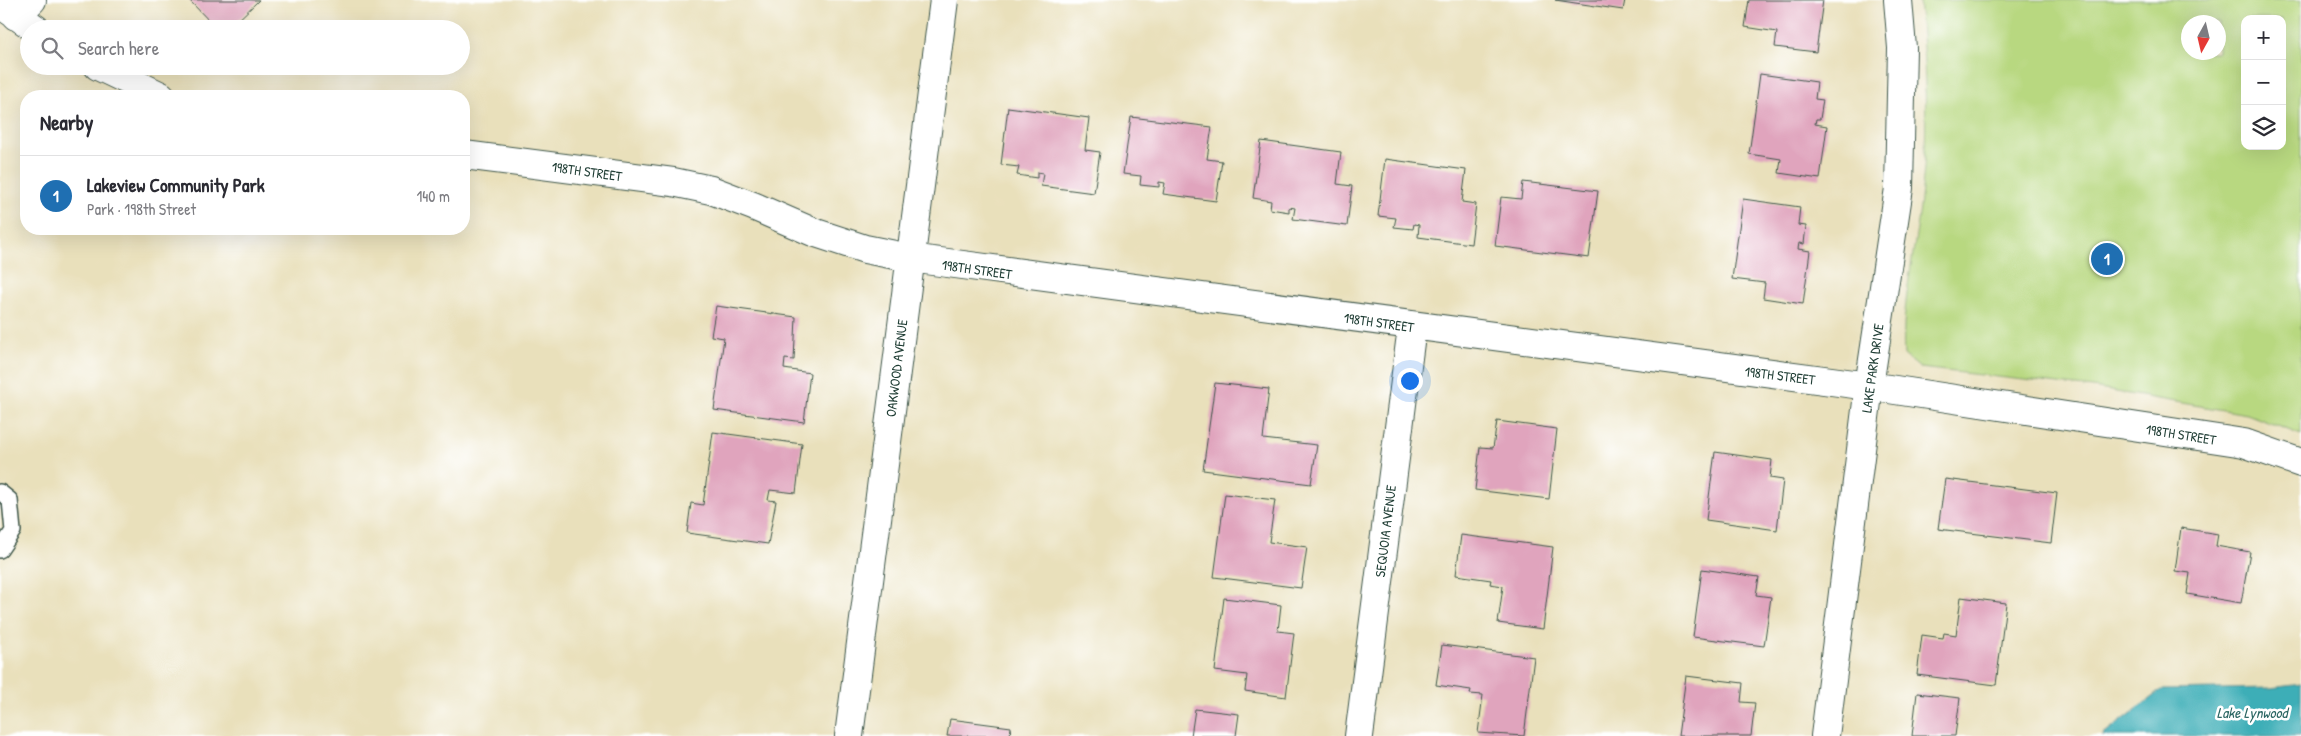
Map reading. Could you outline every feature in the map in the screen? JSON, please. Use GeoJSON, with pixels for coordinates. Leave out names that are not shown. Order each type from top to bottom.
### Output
{"type":"FeatureCollection","features":[{"type":"Feature","properties":{"kind":"street","name":"OAKWOOD AVENUE"},"geometry":{"type":"LineString","coordinates":[[849,736],[944,0]]}},
{"type":"Feature","properties":{"kind":"street","name":"LAKE PARK DRIVE"},"geometry":{"type":"LineString","coordinates":[[1825,736],[1869,386],[1899,188],[1902,48],[1898,0]]}},
{"type":"Feature","properties":{"kind":"street"},"geometry":{"type":"LineString","coordinates":[[117,75],[149,90]]}},
{"type":"Feature","properties":{"kind":"street","name":"198TH STREET"},"geometry":{"type":"LineString","coordinates":[[470,156],[673,182],[711,190],[754,206],[813,232],[864,249],[910,258],[1412,327],[1869,386],[2244,443],[2301,463]]}},
{"type":"Feature","properties":{"kind":"street","name":"SEQUOIA AVENUE"},"geometry":{"type":"LineString","coordinates":[[1359,736],[1412,327]]}},
{"type":"Feature","properties":{"kind":"lane"},"geometry":{"type":"LineString","coordinates":[[0,492],[10,500],[13,530],[0,550]]}},
{"type":"Feature","properties":{"kind":"green space"},"geometry":{"type":"Polygon","coordinates":[[[1919,0],[2301,0],[2301,435],[2247,414],[2093,388],[1920,368],[1904,355],[1905,314],[1920,210],[1924,166],[1924,71],[1919,0]]]}},
{"type":"Feature","properties":{"kind":"water","name":"Lake Lynwood"},"geometry":{"type":"Polygon","coordinates":[[[2301,684],[2301,736],[2102,736],[2161,690],[2270,688],[2301,684]]]}},
{"type":"Feature","properties":{"kind":"building"},"geometry":{"type":"Polygon","coordinates":[[[189,0],[259,0],[238,20],[208,20],[189,0]]]}},
{"type":"Feature","properties":{"kind":"building"},"geometry":{"type":"Polygon","coordinates":[[[1555,0],[1625,0],[1623,10],[1555,0]]]}},
{"type":"Feature","properties":{"kind":"building"},"geometry":{"type":"Polygon","coordinates":[[[1749,0],[1823,0],[1816,52],[1775,47],[1777,32],[1745,27],[1749,0]]]}},
{"type":"Feature","properties":{"kind":"building"},"geometry":{"type":"Polygon","coordinates":[[[1760,74],[1817,82],[1815,99],[1823,100],[1820,119],[1816,119],[1815,124],[1827,126],[1820,179],[1779,173],[1781,159],[1749,154],[1760,74]]]}},
{"type":"Feature","properties":{"kind":"building"},"geometry":{"type":"Polygon","coordinates":[[[1008,107],[1089,118],[1085,150],[1100,152],[1094,193],[1041,186],[1043,173],[1037,172],[1037,178],[1017,175],[1019,167],[1001,165],[1008,107]]]}},
{"type":"Feature","properties":{"kind":"building"},"geometry":{"type":"Polygon","coordinates":[[[1131,117],[1212,127],[1207,159],[1222,161],[1216,201],[1163,194],[1165,183],[1159,182],[1159,187],[1140,185],[1141,176],[1123,174],[1131,117]]]}},
{"type":"Feature","properties":{"kind":"building"},"geometry":{"type":"Polygon","coordinates":[[[1261,141],[1341,152],[1337,184],[1352,186],[1347,226],[1293,219],[1295,208],[1289,207],[1289,212],[1270,209],[1271,201],[1253,198],[1261,141]]]}},
{"type":"Feature","properties":{"kind":"building"},"geometry":{"type":"Polygon","coordinates":[[[1385,159],[1466,170],[1462,202],[1476,204],[1471,244],[1418,237],[1419,225],[1414,224],[1413,229],[1394,227],[1396,218],[1378,216],[1385,159]]]}},
{"type":"Feature","properties":{"kind":"building"},"geometry":{"type":"Polygon","coordinates":[[[1523,182],[1598,191],[1589,258],[1495,246],[1501,197],[1521,199],[1523,182]]]}},
{"type":"Feature","properties":{"kind":"building"},"geometry":{"type":"Polygon","coordinates":[[[1743,199],[1800,207],[1798,225],[1806,226],[1804,244],[1799,243],[1798,249],[1810,251],[1803,304],[1763,298],[1765,283],[1732,279],[1743,199]]]}},
{"type":"Feature","properties":{"kind":"building"},"geometry":{"type":"Polygon","coordinates":[[[716,306],[796,317],[794,360],[785,359],[784,369],[810,373],[804,422],[714,410],[724,338],[711,336],[716,306]]]}},
{"type":"Feature","properties":{"kind":"building"},"geometry":{"type":"Polygon","coordinates":[[[1215,383],[1269,389],[1263,439],[1317,445],[1311,484],[1203,470],[1215,383]]]}},
{"type":"Feature","properties":{"kind":"building"},"geometry":{"type":"Polygon","coordinates":[[[1497,421],[1557,429],[1549,499],[1475,490],[1480,447],[1493,448],[1497,421]]]}},
{"type":"Feature","properties":{"kind":"building"},"geometry":{"type":"Polygon","coordinates":[[[713,432],[802,444],[796,493],[770,490],[768,500],[776,501],[768,544],[687,533],[691,503],[703,505],[713,432]]]}},
{"type":"Feature","properties":{"kind":"building"},"geometry":{"type":"Polygon","coordinates":[[[1715,452],[1772,460],[1770,478],[1783,480],[1777,530],[1706,520],[1715,452]]]}},
{"type":"Feature","properties":{"kind":"building"},"geometry":{"type":"Polygon","coordinates":[[[1945,479],[2057,493],[2051,543],[1938,529],[1945,479]]]}},
{"type":"Feature","properties":{"kind":"building"},"geometry":{"type":"Polygon","coordinates":[[[1225,494],[1275,500],[1269,542],[1307,547],[1301,588],[1214,577],[1225,494]]]}},
{"type":"Feature","properties":{"kind":"building"},"geometry":{"type":"Polygon","coordinates":[[[2181,528],[2218,534],[2216,546],[2250,552],[2241,603],[2187,594],[2190,573],[2175,571],[2181,528]]]}},
{"type":"Feature","properties":{"kind":"building"},"geometry":{"type":"Polygon","coordinates":[[[1461,535],[1553,547],[1543,629],[1498,623],[1503,586],[1490,584],[1491,580],[1456,575],[1461,535]]]}},
{"type":"Feature","properties":{"kind":"building"},"geometry":{"type":"Polygon","coordinates":[[[1702,569],[1759,577],[1756,595],[1771,597],[1764,646],[1693,637],[1702,569]]]}},
{"type":"Feature","properties":{"kind":"building"},"geometry":{"type":"Polygon","coordinates":[[[1961,597],[2006,603],[1996,685],[1917,675],[1922,635],[1943,638],[1944,633],[1956,635],[1961,597]]]}},
{"type":"Feature","properties":{"kind":"building"},"geometry":{"type":"Polygon","coordinates":[[[1224,598],[1281,605],[1278,631],[1294,633],[1286,697],[1245,691],[1247,675],[1215,671],[1224,598]]]}},
{"type":"Feature","properties":{"kind":"building"},"geometry":{"type":"Polygon","coordinates":[[[1442,645],[1534,657],[1524,736],[1478,733],[1483,695],[1470,694],[1471,690],[1436,685],[1442,645]]]}},
{"type":"Feature","properties":{"kind":"building"},"geometry":{"type":"Polygon","coordinates":[[[1686,676],[1743,683],[1741,702],[1755,703],[1751,736],[1678,736],[1686,676]]]}},
{"type":"Feature","properties":{"kind":"building"},"geometry":{"type":"Polygon","coordinates":[[[1917,693],[1960,698],[1955,736],[1912,736],[1917,693]]]}},
{"type":"Feature","properties":{"kind":"building"},"geometry":{"type":"Polygon","coordinates":[[[1195,709],[1239,714],[1236,736],[1191,736],[1195,709]]]}},
{"type":"Feature","properties":{"kind":"building"},"geometry":{"type":"Polygon","coordinates":[[[950,719],[1011,727],[1010,736],[947,736],[950,719]]]}},
{"type":"Feature","properties":{"kind":"place","name":"Lakeview Community Park"},"geometry":{"type":"Point","coordinates":[2107,259]}}]}
